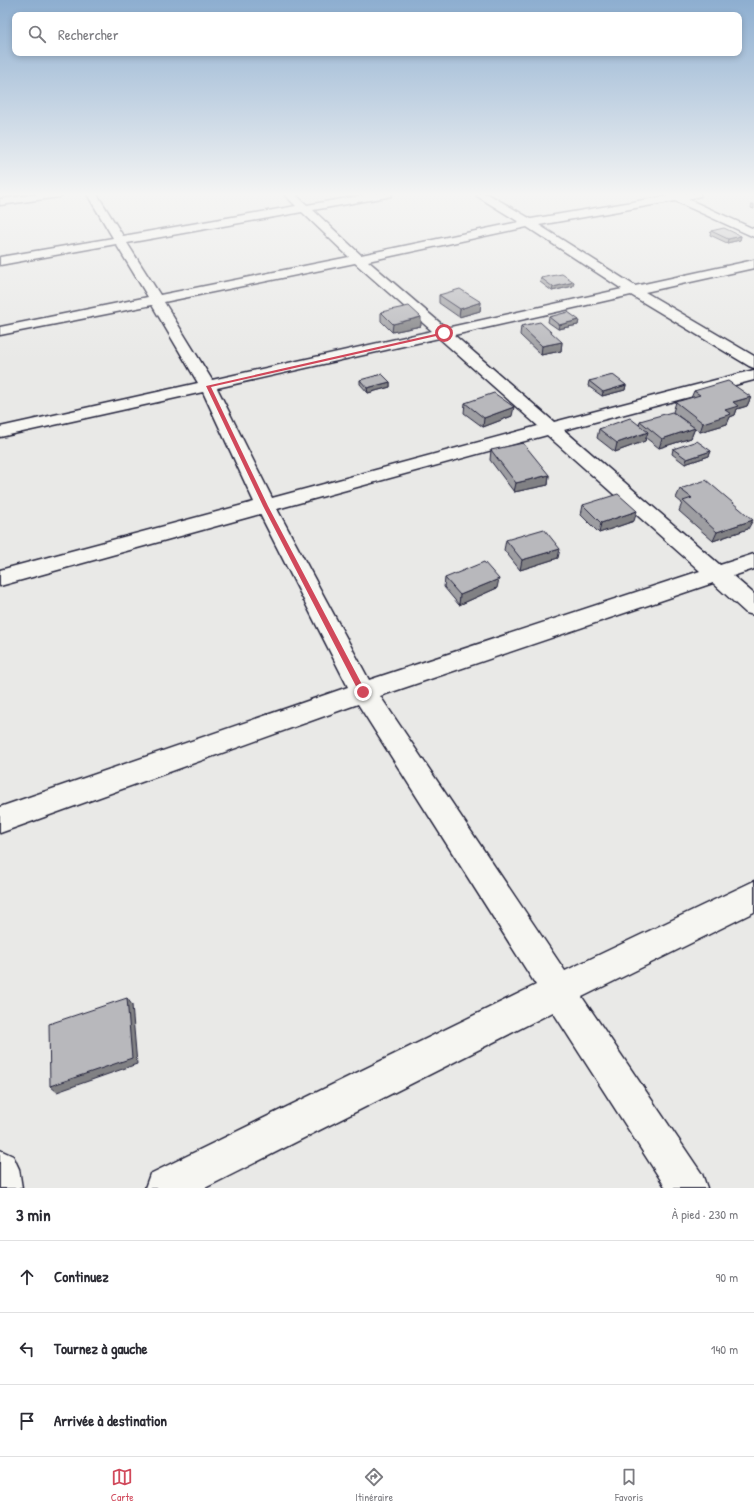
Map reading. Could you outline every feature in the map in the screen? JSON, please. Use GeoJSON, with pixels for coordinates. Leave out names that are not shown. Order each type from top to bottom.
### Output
{"type":"FeatureCollection","features":[{"type":"Feature","properties":{"kind":"street"},"geometry":{"type":"LineString","coordinates":[[0,261],[70,249]]}},
{"type":"Feature","properties":{"kind":"street"},"geometry":{"type":"LineString","coordinates":[[126,249],[208,386],[266,506],[363,692],[688,1188]]}},
{"type":"Feature","properties":{"kind":"street"},"geometry":{"type":"LineString","coordinates":[[348,249],[754,607]]}},
{"type":"Feature","properties":{"kind":"street"},"geometry":{"type":"LineString","coordinates":[[0,332],[402,249]]}},
{"type":"Feature","properties":{"kind":"street"},"geometry":{"type":"LineString","coordinates":[[571,249],[634,291],[754,363]]}},
{"type":"Feature","properties":{"kind":"street"},"geometry":{"type":"LineString","coordinates":[[0,432],[754,264]]}},
{"type":"Feature","properties":{"kind":"street"},"geometry":{"type":"LineString","coordinates":[[0,578],[551,428],[754,375]]}},
{"type":"Feature","properties":{"kind":"street"},"geometry":{"type":"LineString","coordinates":[[0,820],[363,692],[754,561]]}},
{"type":"Feature","properties":{"kind":"street"},"geometry":{"type":"LineString","coordinates":[[164,1188],[559,991],[754,896]]}},
{"type":"Feature","properties":{"kind":"street"},"geometry":{"type":"LineString","coordinates":[[0,1169],[3,1188]]}},
{"type":"Feature","properties":{"kind":"building"},"geometry":{"type":"Polygon","coordinates":[[[562,274],[574,282],[553,287],[541,278],[562,274]]]}},
{"type":"Feature","properties":{"kind":"building"},"geometry":{"type":"Polygon","coordinates":[[[460,289],[481,302],[460,309],[439,295],[460,289]]]}},
{"type":"Feature","properties":{"kind":"building"},"geometry":{"type":"Polygon","coordinates":[[[409,306],[421,317],[393,324],[381,312],[409,306]]]}},
{"type":"Feature","properties":{"kind":"building"},"geometry":{"type":"Polygon","coordinates":[[[568,312],[579,320],[559,325],[549,317],[568,312]]]}},
{"type":"Feature","properties":{"kind":"building"},"geometry":{"type":"Polygon","coordinates":[[[540,322],[562,342],[542,346],[521,326],[540,322]]]}},
{"type":"Feature","properties":{"kind":"building"},"geometry":{"type":"Polygon","coordinates":[[[382,374],[390,382],[367,388],[360,380],[382,374]]]}},
{"type":"Feature","properties":{"kind":"building"},"geometry":{"type":"Polygon","coordinates":[[[613,375],[626,385],[603,392],[589,381],[613,375]]]}},
{"type":"Feature","properties":{"kind":"building"},"geometry":{"type":"Polygon","coordinates":[[[728,381],[751,397],[733,402],[738,406],[725,410],[731,414],[703,423],[676,402],[700,395],[694,391],[728,381]]]}},
{"type":"Feature","properties":{"kind":"building"},"geometry":{"type":"Polygon","coordinates":[[[494,393],[514,407],[484,418],[465,403],[494,393]]]}},
{"type":"Feature","properties":{"kind":"building"},"geometry":{"type":"Polygon","coordinates":[[[672,412],[695,428],[662,439],[640,421],[672,412]]]}},
{"type":"Feature","properties":{"kind":"building"},"geometry":{"type":"Polygon","coordinates":[[[630,418],[648,432],[617,443],[599,429],[630,418]]]}},
{"type":"Feature","properties":{"kind":"building"},"geometry":{"type":"Polygon","coordinates":[[[697,441],[711,451],[687,459],[673,449],[697,441]]]}},
{"type":"Feature","properties":{"kind":"building"},"geometry":{"type":"Polygon","coordinates":[[[523,443],[549,475],[516,483],[491,450],[523,443]]]}},
{"type":"Feature","properties":{"kind":"building"},"geometry":{"type":"Polygon","coordinates":[[[706,480],[753,520],[717,532],[683,501],[692,498],[680,489],[706,480]]]}},
{"type":"Feature","properties":{"kind":"building"},"geometry":{"type":"Polygon","coordinates":[[[618,494],[637,511],[601,523],[583,505],[618,494]]]}},
{"type":"Feature","properties":{"kind":"building"},"geometry":{"type":"Polygon","coordinates":[[[544,529],[560,549],[522,560],[506,540],[544,529]]]}},
{"type":"Feature","properties":{"kind":"building"},"geometry":{"type":"Polygon","coordinates":[[[484,562],[499,579],[460,595],[445,578],[484,562]]]}},
{"type":"Feature","properties":{"kind":"building"},"geometry":{"type":"Polygon","coordinates":[[[127,998],[132,1058],[50,1086],[49,1024],[127,998]]]}},
{"type":"Feature","properties":{"kind":"route"},"geometry":{"type":"LineString","coordinates":[[363,692],[266,506],[208,386],[444,333]]}}]}
